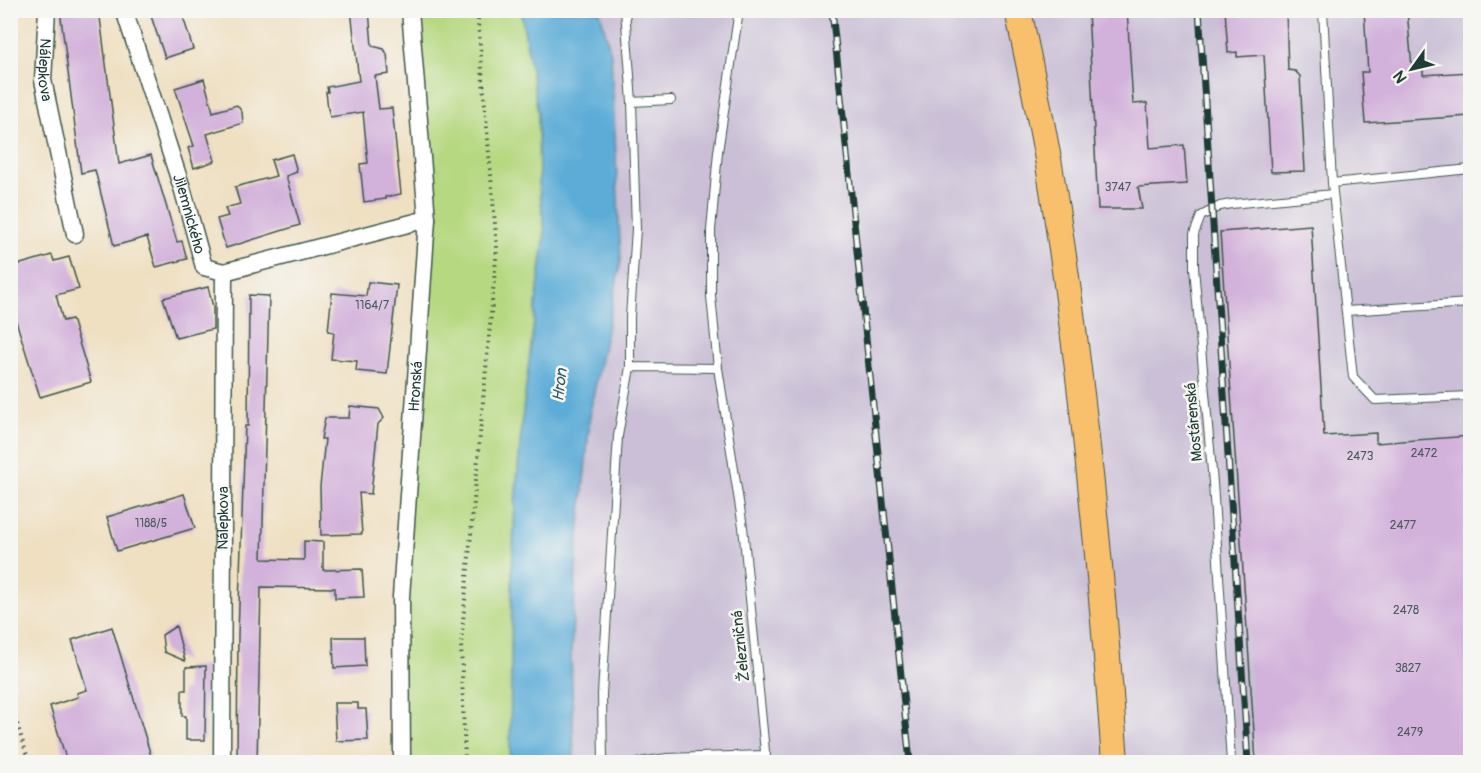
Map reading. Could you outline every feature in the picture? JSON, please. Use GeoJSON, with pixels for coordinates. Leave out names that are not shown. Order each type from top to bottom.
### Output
{"type":"FeatureCollection","features":[{"type":"Feature","properties":{"kind":"main road"},"geometry":{"type":"LineString","coordinates":[[1018,10],[1049,170],[1080,388],[1096,523],[1115,762]]}},
{"type":"Feature","properties":{"kind":"street","name":"Nálepkova"},"geometry":{"type":"LineString","coordinates":[[47,10],[43,80],[75,234]]}},
{"type":"Feature","properties":{"kind":"street","name":"Jilemnického"},"geometry":{"type":"LineString","coordinates":[[124,10],[183,191],[204,267],[224,272]]}},
{"type":"Feature","properties":{"kind":"street","name":"Hronská"},"geometry":{"type":"LineString","coordinates":[[402,762],[401,597],[427,219],[410,10]]}},
{"type":"Feature","properties":{"kind":"street"},"geometry":{"type":"LineString","coordinates":[[224,272],[427,219]]}},
{"type":"Feature","properties":{"kind":"street","name":"Nálepkova"},"geometry":{"type":"LineString","coordinates":[[222,762],[224,272]]}},
{"type":"Feature","properties":{"kind":"lane"},"geometry":{"type":"LineString","coordinates":[[603,762],[602,694],[618,436],[630,367],[630,317],[636,228],[632,102],[625,10]]}},
{"type":"Feature","properties":{"kind":"lane","name":"Železničná"},"geometry":{"type":"LineString","coordinates":[[739,10],[718,152],[711,230],[711,296],[718,368],[743,527],[766,759]]}},
{"type":"Feature","properties":{"kind":"lane"},"geometry":{"type":"LineString","coordinates":[[1323,10],[1332,183],[1353,377],[1375,400],[1470,396]]}},
{"type":"Feature","properties":{"kind":"lane"},"geometry":{"type":"LineString","coordinates":[[632,102],[671,100]]}},
{"type":"Feature","properties":{"kind":"lane"},"geometry":{"type":"LineString","coordinates":[[1332,183],[1470,169]]}},
{"type":"Feature","properties":{"kind":"lane","name":"Mostárenská"},"geometry":{"type":"LineString","coordinates":[[1231,762],[1213,483],[1194,268],[1194,234],[1201,216],[1220,206],[1333,194]]}},
{"type":"Feature","properties":{"kind":"lane"},"geometry":{"type":"LineString","coordinates":[[1346,311],[1470,303]]}},
{"type":"Feature","properties":{"kind":"lane"},"geometry":{"type":"LineString","coordinates":[[630,367],[718,368]]}},
{"type":"Feature","properties":{"kind":"lane"},"geometry":{"type":"LineString","coordinates":[[640,762],[667,758],[766,759]]}},
{"type":"Feature","properties":{"kind":"path"},"geometry":{"type":"LineString","coordinates":[[465,762],[461,644],[497,248],[477,10]]}},
{"type":"Feature","properties":{"kind":"path"},"geometry":{"type":"LineString","coordinates":[[10,701],[29,762]]}},
{"type":"Feature","properties":{"kind":"shaded area"},"geometry":{"type":"Polygon","coordinates":[[[600,11],[1470,11],[1470,762],[574,762],[571,653],[577,554],[591,407],[621,261],[611,54],[600,11]]]}},
{"type":"Feature","properties":{"kind":"green space"},"geometry":{"type":"Polygon","coordinates":[[[410,11],[521,11],[538,113],[539,186],[545,232],[523,411],[515,503],[510,762],[402,762],[401,597],[427,219],[410,11]]]}},
{"type":"Feature","properties":{"kind":"water","name":"Hron"},"geometry":{"type":"Polygon","coordinates":[[[521,11],[600,11],[611,54],[621,261],[591,407],[577,554],[571,653],[574,762],[510,762],[515,503],[523,411],[545,232],[539,186],[538,113],[521,11]]]}},
{"type":"Feature","properties":{"kind":"building"},"geometry":{"type":"Polygon","coordinates":[[[60,10],[99,10],[119,164],[151,155],[177,242],[182,241],[187,259],[156,267],[147,237],[114,246],[95,170],[81,173],[60,10]]]}},
{"type":"Feature","properties":{"kind":"building"},"geometry":{"type":"Polygon","coordinates":[[[149,10],[181,10],[193,49],[165,58],[149,10]]]}},
{"type":"Feature","properties":{"kind":"building"},"geometry":{"type":"Polygon","coordinates":[[[351,10],[369,10],[372,46],[384,49],[387,54],[389,74],[375,76],[379,109],[392,108],[401,194],[364,202],[360,164],[368,163],[363,112],[330,117],[326,92],[328,92],[327,87],[359,81],[351,10]]]}},
{"type":"Feature","properties":{"kind":"building"},"geometry":{"type":"Polygon","coordinates":[[[1088,10],[1127,10],[1133,104],[1147,103],[1150,148],[1184,145],[1187,184],[1138,187],[1142,209],[1098,209],[1088,10]]]}},
{"type":"Feature","properties":{"kind":"building"},"geometry":{"type":"Polygon","coordinates":[[[1225,10],[1286,10],[1288,70],[1295,71],[1300,76],[1305,171],[1271,172],[1264,55],[1237,57],[1237,52],[1228,53],[1225,10]]]}},
{"type":"Feature","properties":{"kind":"building"},"geometry":{"type":"Polygon","coordinates":[[[1364,10],[1407,10],[1412,68],[1423,68],[1423,75],[1470,72],[1470,116],[1365,123],[1361,72],[1368,72],[1364,10]]]}},
{"type":"Feature","properties":{"kind":"building"},"geometry":{"type":"Polygon","coordinates":[[[204,79],[213,112],[237,105],[242,112],[243,123],[207,134],[215,161],[194,168],[188,148],[194,146],[175,88],[204,79]]]}},
{"type":"Feature","properties":{"kind":"building"},"geometry":{"type":"Polygon","coordinates":[[[292,154],[297,172],[286,176],[300,225],[226,248],[217,219],[228,216],[225,208],[240,204],[235,187],[276,176],[271,160],[292,154]]]}},
{"type":"Feature","properties":{"kind":"building"},"geometry":{"type":"Polygon","coordinates":[[[1311,225],[1324,436],[1376,433],[1376,443],[1470,436],[1470,762],[1256,762],[1220,232],[1311,225]]]}},
{"type":"Feature","properties":{"kind":"building"},"geometry":{"type":"Polygon","coordinates":[[[52,255],[54,261],[69,257],[79,289],[56,295],[63,321],[72,319],[91,382],[40,397],[10,302],[10,267],[52,255]]]}},
{"type":"Feature","properties":{"kind":"building"},"geometry":{"type":"Polygon","coordinates":[[[368,282],[397,285],[387,374],[356,371],[357,361],[331,359],[334,332],[328,331],[332,293],[366,296],[368,282]]]}},
{"type":"Feature","properties":{"kind":"building"},"geometry":{"type":"Polygon","coordinates":[[[208,287],[213,307],[213,329],[176,338],[163,298],[208,287]]]}},
{"type":"Feature","properties":{"kind":"building"},"geometry":{"type":"Polygon","coordinates":[[[249,295],[269,296],[262,559],[304,560],[304,541],[323,542],[323,570],[362,569],[364,597],[335,598],[335,588],[261,587],[257,762],[237,762],[238,635],[245,426],[248,426],[249,295]]]}},
{"type":"Feature","properties":{"kind":"building"},"geometry":{"type":"Polygon","coordinates":[[[350,406],[379,409],[384,418],[378,424],[371,494],[359,493],[362,534],[321,535],[320,487],[325,439],[321,439],[325,418],[349,418],[350,406]]]}},
{"type":"Feature","properties":{"kind":"building"},"geometry":{"type":"Polygon","coordinates":[[[184,494],[195,528],[117,551],[107,517],[184,494]]]}},
{"type":"Feature","properties":{"kind":"building"},"geometry":{"type":"Polygon","coordinates":[[[176,626],[185,661],[164,652],[162,635],[176,626]]]}},
{"type":"Feature","properties":{"kind":"building"},"geometry":{"type":"Polygon","coordinates":[[[112,627],[151,756],[130,762],[67,762],[50,706],[78,697],[77,693],[87,690],[72,640],[112,627]]]}},
{"type":"Feature","properties":{"kind":"building"},"geometry":{"type":"Polygon","coordinates":[[[333,637],[364,637],[365,666],[334,668],[333,637]]]}},
{"type":"Feature","properties":{"kind":"building"},"geometry":{"type":"Polygon","coordinates":[[[206,666],[205,740],[186,740],[186,716],[182,716],[182,690],[186,690],[186,667],[206,666]]]}},
{"type":"Feature","properties":{"kind":"building"},"geometry":{"type":"Polygon","coordinates":[[[334,703],[358,703],[358,709],[366,709],[368,740],[336,741],[334,703]]]}},
{"type":"Feature","properties":{"kind":"railway"},"geometry":{"type":"LineString","coordinates":[[832,10],[910,762]]}},
{"type":"Feature","properties":{"kind":"railway"},"geometry":{"type":"LineString","coordinates":[[1199,10],[1248,762]]}}]}
